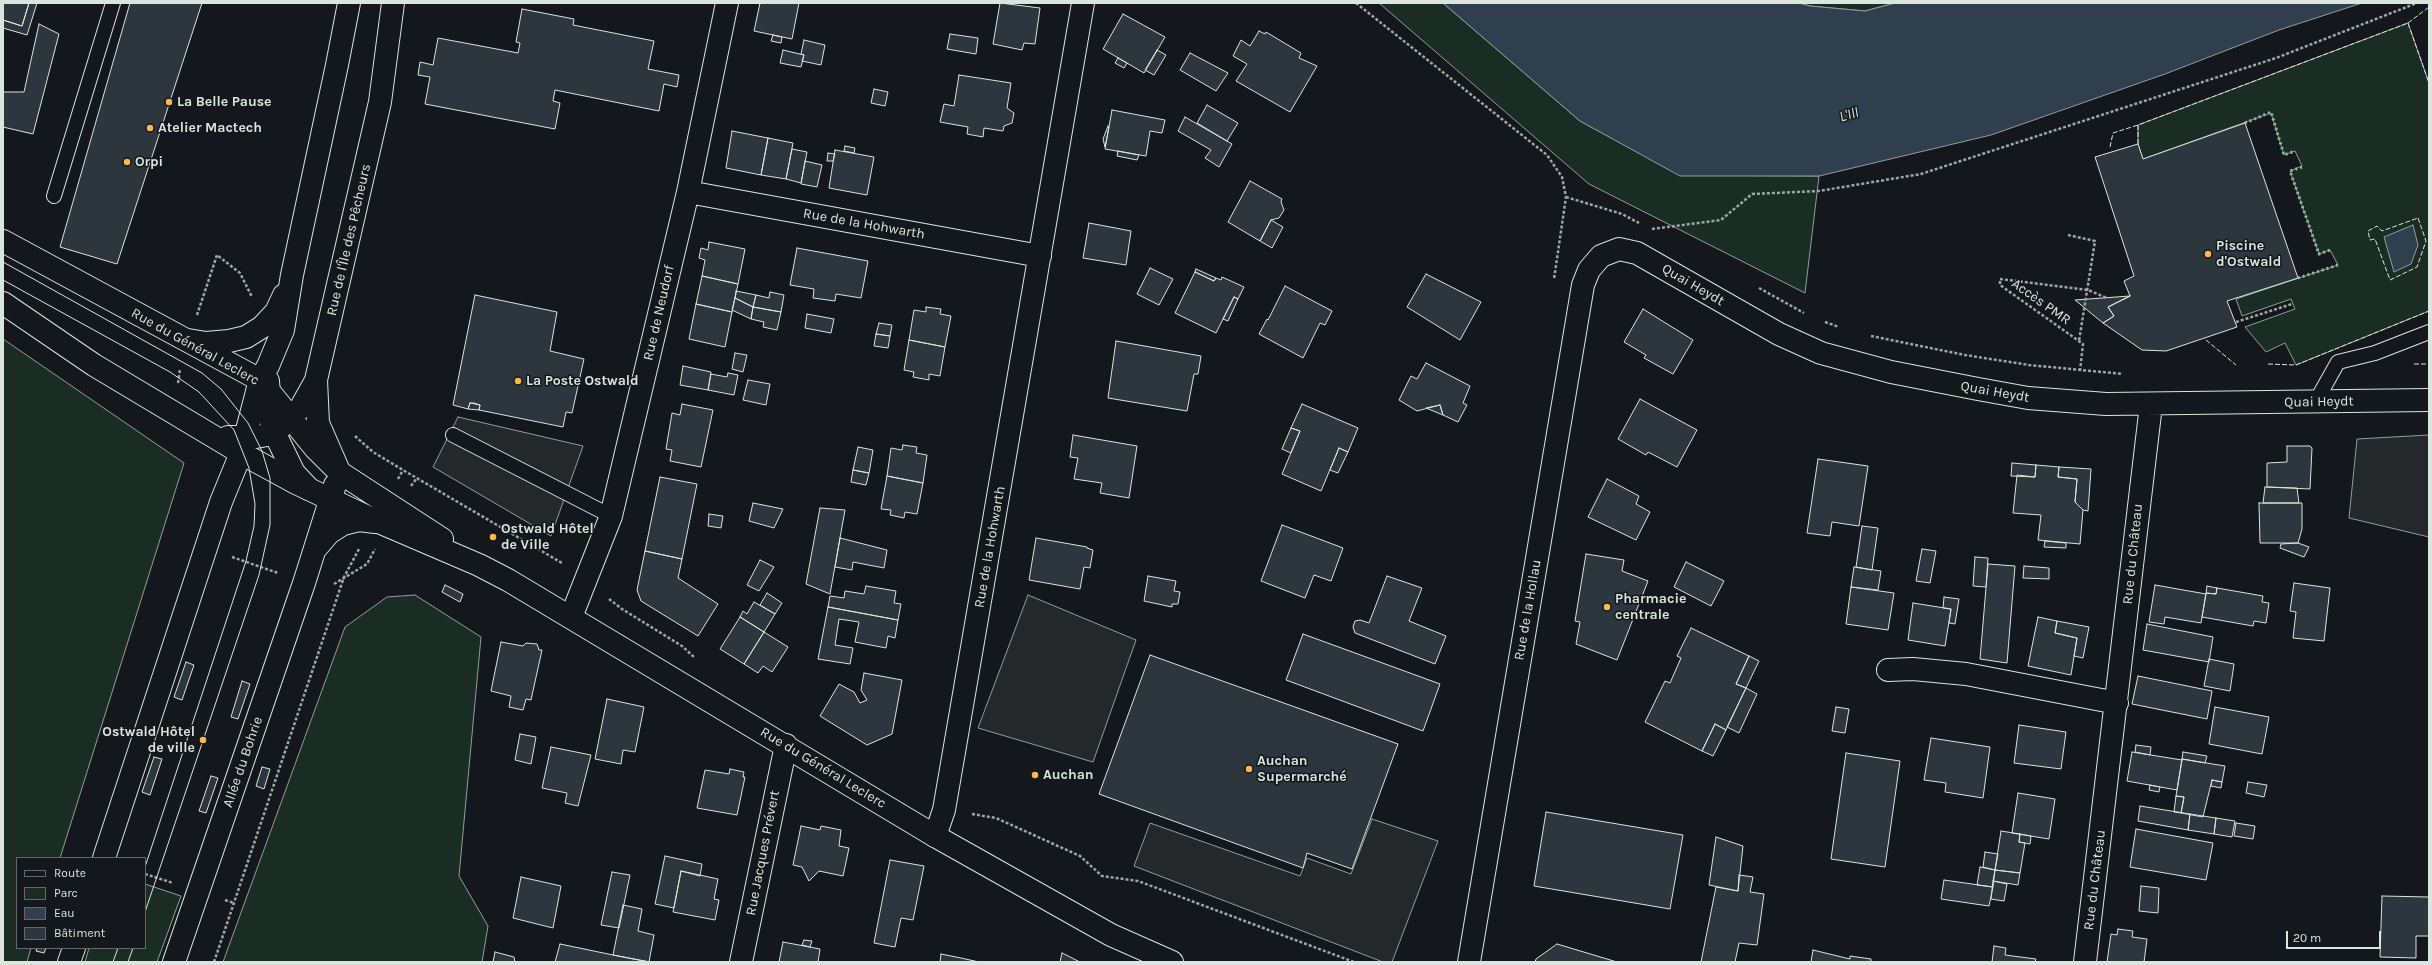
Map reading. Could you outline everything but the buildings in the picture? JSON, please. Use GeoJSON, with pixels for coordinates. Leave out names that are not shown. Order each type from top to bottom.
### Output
{"type":"FeatureCollection","features":[{"type":"Feature","properties":{"kind":"street"},"geometry":{"type":"LineString","coordinates":[[104,857],[221,502],[243,445],[283,330],[292,275],[338,65],[349,3]]}},
{"type":"Feature","properties":{"kind":"street","name":"Rue de l'Île des Pêcheurs"},"geometry":{"type":"LineString","coordinates":[[339,472],[318,424],[316,380],[380,102],[393,3]]}},
{"type":"Feature","properties":{"kind":"street","name":"Rue de Neudorf"},"geometry":{"type":"LineString","coordinates":[[571,617],[611,516],[688,192],[727,3]]}},
{"type":"Feature","properties":{"kind":"street","name":"Rue de la Hohwarth"},"geometry":{"type":"LineString","coordinates":[[935,836],[944,810],[1083,3]]}},
{"type":"Feature","properties":{"kind":"street","name":"Rue de la Hohwarth"},"geometry":{"type":"LineString","coordinates":[[688,192],[1040,256]]}},
{"type":"Feature","properties":{"kind":"street","name":"Rue du Général Leclerc"},"geometry":{"type":"LineString","coordinates":[[3,241],[111,301],[265,379],[282,425],[314,448],[339,472],[386,501],[479,565],[571,617],[935,836],[1111,936],[1164,960]]}},
{"type":"Feature","properties":{"kind":"street","name":"Quai Heydt"},"geometry":{"type":"LineString","coordinates":[[1595,261],[1611,251],[1628,250],[1637,253],[1779,334],[1821,353],[1860,365],[2028,398],[2071,402],[2151,405],[2429,400]]}},
{"type":"Feature","properties":{"kind":"street","name":"Rue de la Hollau"},"geometry":{"type":"LineString","coordinates":[[1469,962],[1583,285],[1595,261]]}},
{"type":"Feature","properties":{"kind":"street"},"geometry":{"type":"LineString","coordinates":[[188,340],[206,343],[229,341],[246,337],[262,327],[276,312],[292,275]]}},
{"type":"Feature","properties":{"kind":"street"},"geometry":{"type":"LineString","coordinates":[[3,302],[94,365],[198,427],[243,445],[267,435],[282,425],[309,396],[316,380]]}},
{"type":"Feature","properties":{"kind":"street","name":"Rue du Château"},"geometry":{"type":"LineString","coordinates":[[2085,962],[2117,703],[2151,405]]}},
{"type":"Feature","properties":{"kind":"street"},"geometry":{"type":"LineString","coordinates":[[282,425],[283,453],[294,473],[309,489]]}},
{"type":"Feature","properties":{"kind":"street"},"geometry":{"type":"LineString","coordinates":[[198,427],[213,443],[224,462],[225,487],[221,502]]}},
{"type":"Feature","properties":{"kind":"street","name":"Rue du Général Leclerc"},"geometry":{"type":"LineString","coordinates":[[243,445],[309,489],[387,526],[479,565]]}},
{"type":"Feature","properties":{"kind":"street","name":"Allée du Bohrie"},"geometry":{"type":"LineString","coordinates":[[174,962],[311,561],[339,472]]}},
{"type":"Feature","properties":{"kind":"street","name":"Allée du Bohrie"},"geometry":{"type":"LineString","coordinates":[[311,561],[321,541],[343,524],[351,521],[367,521],[387,526]]}},
{"type":"Feature","properties":{"kind":"street"},"geometry":{"type":"LineString","coordinates":[[1888,670],[1936,670],[1966,674],[2117,703]]}},
{"type":"Feature","properties":{"kind":"street","name":"Rue Jacques Prévert"},"geometry":{"type":"LineString","coordinates":[[741,962],[786,745]]}},
{"type":"Feature","properties":{"kind":"street"},"geometry":{"type":"LineString","coordinates":[[69,962],[74,949]]}},
{"type":"Feature","properties":{"kind":"lane"},"geometry":{"type":"LineString","coordinates":[[54,196],[113,3]]}},
{"type":"Feature","properties":{"kind":"lane"},"geometry":{"type":"LineString","coordinates":[[2315,403],[2338,362],[2375,353],[2429,332]]}},
{"type":"Feature","properties":{"kind":"lane"},"geometry":{"type":"LineString","coordinates":[[453,435],[611,516]]}},
{"type":"Feature","properties":{"kind":"path"},"geometry":{"type":"LineString","coordinates":[[1356,3],[1547,155],[1562,177],[1566,198],[1622,214],[1643,225]]}},
{"type":"Feature","properties":{"kind":"path"},"geometry":{"type":"LineString","coordinates":[[1656,233],[1650,229],[1721,220],[1752,194],[1819,192],[1921,174],[2276,58],[2417,3]]}},
{"type":"Feature","properties":{"kind":"path"},"geometry":{"type":"LineString","coordinates":[[2068,235],[2095,241],[2079,341]]}},
{"type":"Feature","properties":{"kind":"path","name":"Accès PMR"},"geometry":{"type":"LineString","coordinates":[[2080,371],[2083,344],[2000,285],[2000,279],[2088,290],[2107,298]]}},
{"type":"Feature","properties":{"kind":"path"},"geometry":{"type":"LineString","coordinates":[[1754,286],[1810,316]]}},
{"type":"Feature","properties":{"kind":"path"},"geometry":{"type":"LineString","coordinates":[[2236,322],[2292,304]]}},
{"type":"Feature","properties":{"kind":"path"},"geometry":{"type":"LineString","coordinates":[[1823,322],[1843,328]]}},
{"type":"Feature","properties":{"kind":"path"},"geometry":{"type":"LineString","coordinates":[[1867,335],[1965,355],[2080,371],[2126,374]]}},
{"type":"Feature","properties":{"kind":"path"},"geometry":{"type":"LineString","coordinates":[[168,408],[177,388],[182,354],[188,340]]}},
{"type":"Feature","properties":{"kind":"path"},"geometry":{"type":"LineString","coordinates":[[352,433],[386,460],[556,558],[622,609],[682,646],[698,662]]}},
{"type":"Feature","properties":{"kind":"path"},"geometry":{"type":"LineString","coordinates":[[214,962],[344,577],[360,547]]}},
{"type":"Feature","properties":{"kind":"path"},"geometry":{"type":"LineString","coordinates":[[944,810],[996,818],[1080,856],[1102,876],[1138,881],[1354,962]]}},
{"type":"Feature","properties":{"kind":"green space"},"geometry":{"type":"Polygon","coordinates":[[[1379,3],[1443,3],[1580,121],[1680,175],[1819,176],[1805,293],[1589,184],[1379,3]]]}},
{"type":"Feature","properties":{"kind":"green space"},"geometry":{"type":"Polygon","coordinates":[[[1799,3],[1895,3],[1865,11],[1810,6],[1799,3]]]}},
{"type":"Feature","properties":{"kind":"green space"},"geometry":{"type":"Polygon","coordinates":[[[2408,23],[2429,83],[2429,311],[2296,365],[2285,343],[2266,352],[2245,327],[2295,309],[2291,299],[2242,316],[2236,299],[2338,265],[2330,250],[2319,254],[2290,171],[2302,166],[2295,151],[2284,155],[2271,113],[2143,159],[2138,144],[2138,125],[2408,23]]]}},
{"type":"Feature","properties":{"kind":"green space"},"geometry":{"type":"Polygon","coordinates":[[[3,339],[184,463],[60,857],[16,857],[16,949],[31,949],[27,962],[3,962],[3,339]]]}},
{"type":"Feature","properties":{"kind":"green space"},"geometry":{"type":"Polygon","coordinates":[[[415,595],[481,637],[459,876],[488,926],[482,962],[223,962],[345,627],[387,597],[415,595]]]}},
{"type":"Feature","properties":{"kind":"green space"},"geometry":{"type":"Polygon","coordinates":[[[146,884],[181,896],[157,962],[85,962],[89,949],[146,949],[146,884]]]}},
{"type":"Feature","properties":{"kind":"shaded area"},"geometry":{"type":"Polygon","coordinates":[[[458,417],[583,446],[551,536],[433,467],[458,417]]]}},
{"type":"Feature","properties":{"kind":"shaded area"},"geometry":{"type":"Polygon","coordinates":[[[2429,435],[2429,537],[2349,518],[2357,439],[2429,435]]]}},
{"type":"Feature","properties":{"kind":"shaded area"},"geometry":{"type":"Polygon","coordinates":[[[1028,595],[1136,640],[1093,762],[978,728],[1028,595]]]}},
{"type":"Feature","properties":{"kind":"shaded area"},"geometry":{"type":"Polygon","coordinates":[[[1372,819],[1438,841],[1392,962],[1383,962],[1134,866],[1150,823],[1300,876],[1307,858],[1351,874],[1372,819]]]}},
{"type":"Feature","properties":{"kind":"water","name":"L'Ill"},"geometry":{"type":"Polygon","coordinates":[[[1443,3],[1799,3],[1810,6],[1865,11],[1895,3],[2362,3],[2279,30],[2165,74],[1991,135],[1819,176],[1680,176],[1580,121],[1443,3]]]}},
{"type":"Feature","properties":{"kind":"water"},"geometry":{"type":"Polygon","coordinates":[[[2413,225],[2418,245],[2411,264],[2394,272],[2384,237],[2413,225]]]}},
{"type":"Feature","properties":{"kind":"tram line"},"geometry":{"type":"LineString","coordinates":[[3,262],[202,373],[221,389],[248,423],[262,451],[270,478],[270,525],[259,575],[146,909]]}},
{"type":"Feature","properties":{"kind":"tram line"},"geometry":{"type":"LineString","coordinates":[[3,280],[170,372],[199,392],[234,430],[249,468],[255,504],[254,526],[246,561],[146,864]]}},
{"type":"Feature","properties":{"kind":"tram line"},"geometry":{"type":"LineString","coordinates":[[113,962],[118,949]]}},
{"type":"Feature","properties":{"kind":"tram line"},"geometry":{"type":"LineString","coordinates":[[128,962],[133,949]]}},
{"type":"Feature","properties":{"kind":"hedge"},"geometry":{"type":"LineString","coordinates":[[2245,123],[2271,112],[2284,155],[2295,151]]}},
{"type":"Feature","properties":{"kind":"hedge"},"geometry":{"type":"LineString","coordinates":[[2302,167],[2290,171],[2319,254],[2330,250]]}},
{"type":"Feature","properties":{"kind":"hedge"},"geometry":{"type":"LineString","coordinates":[[2298,278],[2338,265]]}},
{"type":"Feature","properties":{"kind":"fence"},"geometry":{"type":"LineString","coordinates":[[2408,23],[2429,7]]}},
{"type":"Feature","properties":{"kind":"fence"},"geometry":{"type":"LineString","coordinates":[[2138,144],[2138,125],[2408,23],[2429,83]]}},
{"type":"Feature","properties":{"kind":"fence"},"geometry":{"type":"LineString","coordinates":[[2110,147],[2113,133],[2138,125]]}},
{"type":"Feature","properties":{"kind":"fence"},"geometry":{"type":"LineString","coordinates":[[2418,218],[2426,241],[2417,267],[2390,280],[2375,239],[2370,240],[2368,231],[2377,226],[2382,231],[2418,218]]}},
{"type":"Feature","properties":{"kind":"fence"},"geometry":{"type":"LineString","coordinates":[[2268,364],[2296,365],[2429,311]]}},
{"type":"Feature","properties":{"kind":"fence"},"geometry":{"type":"LineString","coordinates":[[2206,340],[2236,365]]}},
{"type":"Feature","properties":{"kind":"fence"},"geometry":{"type":"LineString","coordinates":[[2414,364],[2429,364]]}},
{"type":"Feature","properties":{"kind":"place","name":"La Belle Pause"},"geometry":{"type":"Point","coordinates":[169,102]}},
{"type":"Feature","properties":{"kind":"place","name":"Atelier Mactech"},"geometry":{"type":"Point","coordinates":[150,128]}},
{"type":"Feature","properties":{"kind":"place","name":"Orpi"},"geometry":{"type":"Point","coordinates":[127,162]}},
{"type":"Feature","properties":{"kind":"place","name":"Piscine d'Ostwald"},"geometry":{"type":"Point","coordinates":[2208,254]}},
{"type":"Feature","properties":{"kind":"place","name":"La Poste Ostwald"},"geometry":{"type":"Point","coordinates":[518,381]}},
{"type":"Feature","properties":{"kind":"place","name":"Ostwald Hôtel de Ville"},"geometry":{"type":"Point","coordinates":[493,537]}},
{"type":"Feature","properties":{"kind":"place","name":"Pharmacie centrale"},"geometry":{"type":"Point","coordinates":[1607,607]}},
{"type":"Feature","properties":{"kind":"place","name":"Ostwald Hôtel de ville"},"geometry":{"type":"Point","coordinates":[203,740]}},
{"type":"Feature","properties":{"kind":"place","name":"Auchan Supermarché"},"geometry":{"type":"Point","coordinates":[1249,769]}},
{"type":"Feature","properties":{"kind":"place","name":"Auchan"},"geometry":{"type":"Point","coordinates":[1035,775]}}]}
